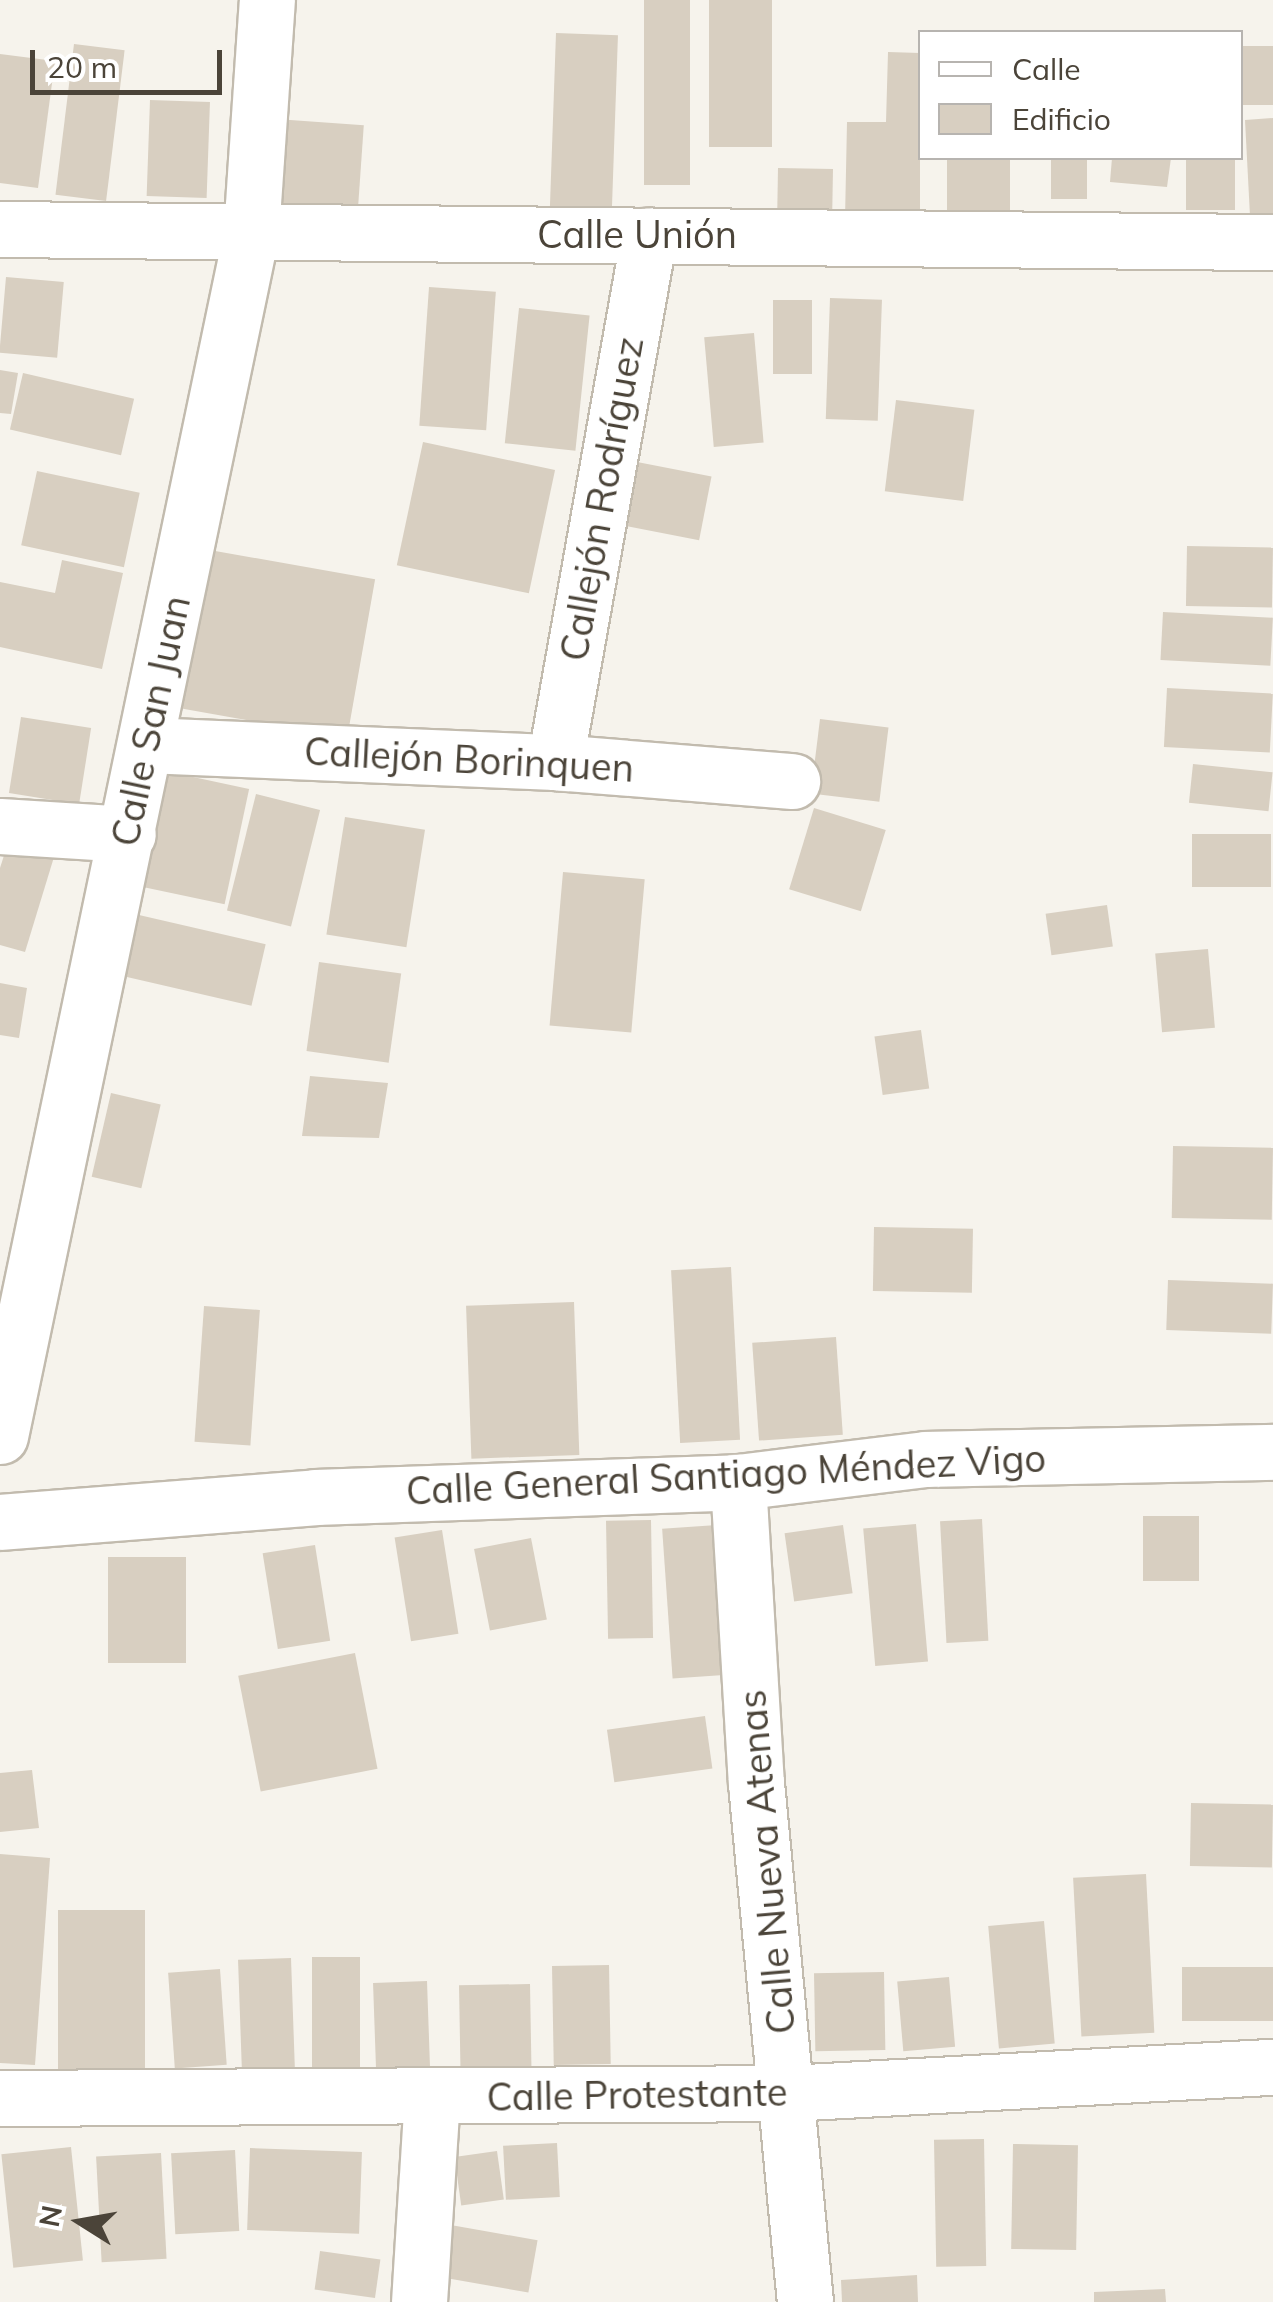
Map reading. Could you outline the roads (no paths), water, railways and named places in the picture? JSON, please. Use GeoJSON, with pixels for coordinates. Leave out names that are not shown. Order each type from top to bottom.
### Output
{"type":"FeatureCollection","features":[{"type":"Feature","properties":{"kind":"street","name":"Calle San Juan"},"geometry":{"type":"LineString","coordinates":[[0,1436],[251,234],[267,0]]}},
{"type":"Feature","properties":{"kind":"street","name":"Calle Unión"},"geometry":{"type":"LineString","coordinates":[[0,230],[1273,242]]}},
{"type":"Feature","properties":{"kind":"street","name":"Callejón Rodríguez"},"geometry":{"type":"LineString","coordinates":[[555,762],[649,235]]}},
{"type":"Feature","properties":{"kind":"street","name":"Callejón Borinquen"},"geometry":{"type":"LineString","coordinates":[[146,745],[555,762],[792,781]]}},
{"type":"Feature","properties":{"kind":"street"},"geometry":{"type":"LineString","coordinates":[[0,826],[128,834]]}},
{"type":"Feature","properties":{"kind":"street","name":"Calle General Santiago Méndez Vigo"},"geometry":{"type":"LineString","coordinates":[[0,1522],[315,1496],[738,1482],[926,1460],[1273,1452]]}},
{"type":"Feature","properties":{"kind":"street","name":"Calle Nueva Atenas"},"geometry":{"type":"LineString","coordinates":[[738,1482],[756,1783],[805,2302]]}},
{"type":"Feature","properties":{"kind":"street","name":"Calle Protestante"},"geometry":{"type":"LineString","coordinates":[[0,2098],[788,2094],[1273,2068]]}},
{"type":"Feature","properties":{"kind":"street"},"geometry":{"type":"LineString","coordinates":[[418,2302],[432,2097]]}}]}
